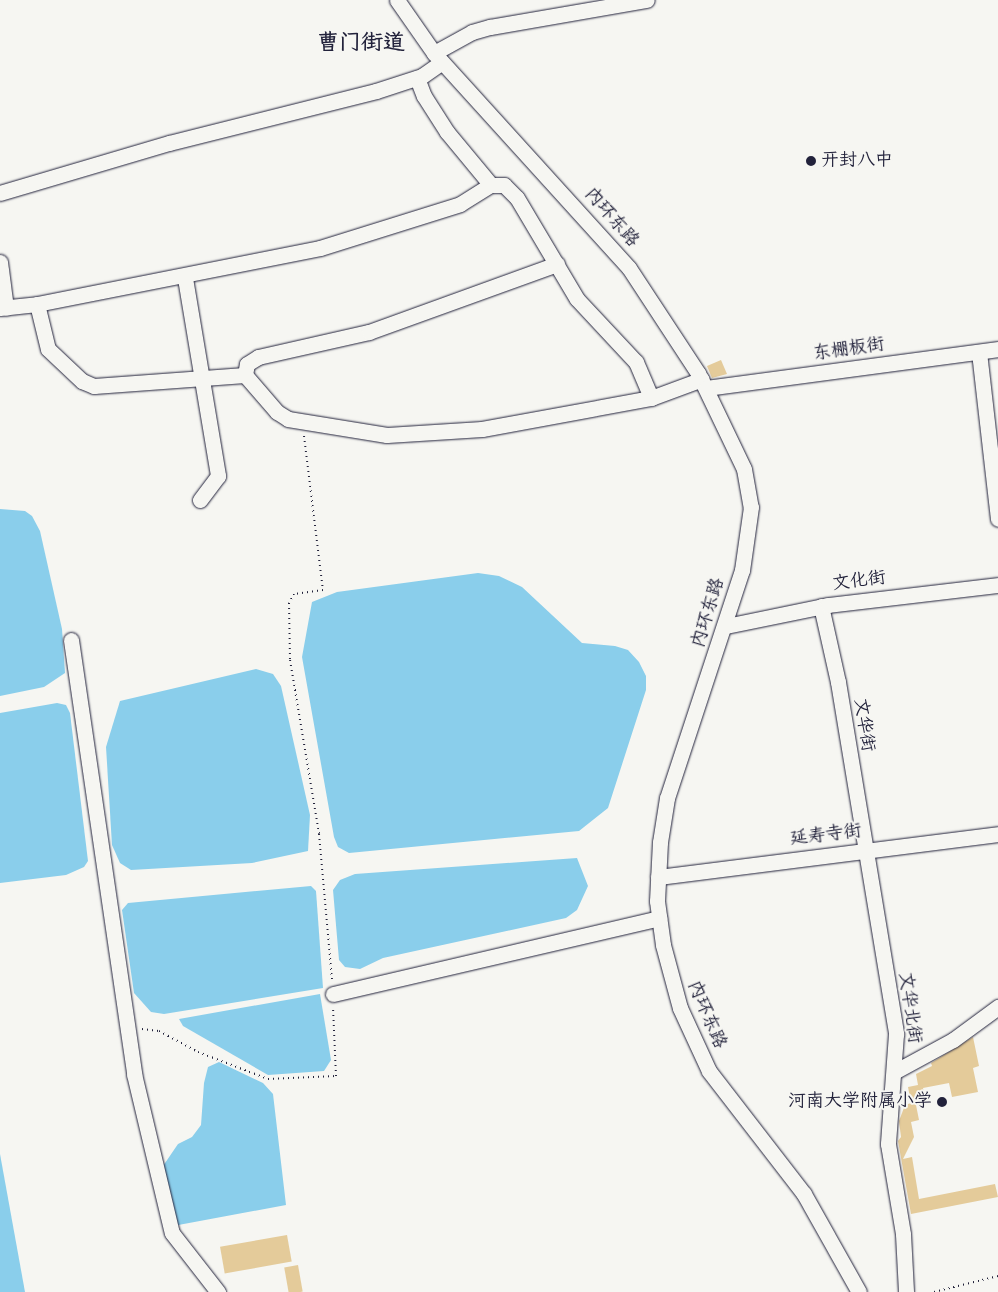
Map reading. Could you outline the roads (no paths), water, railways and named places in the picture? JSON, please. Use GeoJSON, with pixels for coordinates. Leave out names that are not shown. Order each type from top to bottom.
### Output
{"type":"FeatureCollection","features":[{"type":"Feature","properties":{"kind":"street","name":"内环东路"},"geometry":{"type":"LineString","coordinates":[[397,0],[438,57],[629,268],[704,384],[744,469],[751,495],[742,570],[726,626],[667,798],[658,877],[659,918],[667,969],[709,1071],[804,1194],[859,1292]]}},
{"type":"Feature","properties":{"kind":"street"},"geometry":{"type":"LineString","coordinates":[[0,193],[169,143],[417,78],[438,57],[481,30],[647,0]]}},
{"type":"Feature","properties":{"kind":"street"},"geometry":{"type":"LineString","coordinates":[[417,78],[424,96],[447,132],[491,185]]}},
{"type":"Feature","properties":{"kind":"street"},"geometry":{"type":"LineString","coordinates":[[0,262],[3,308],[37,304],[184,278],[320,248],[460,204],[491,185],[504,185],[517,198],[586,311],[628,351],[651,398]]}},
{"type":"Feature","properties":{"kind":"street"},"geometry":{"type":"LineString","coordinates":[[37,304],[48,350],[82,381],[106,386],[202,380],[230,373],[245,375],[246,364],[258,357],[369,332],[556,264]]}},
{"type":"Feature","properties":{"kind":"street"},"geometry":{"type":"LineString","coordinates":[[184,278],[218,476],[200,500]]}},
{"type":"Feature","properties":{"kind":"street","name":"东棚板街"},"geometry":{"type":"LineString","coordinates":[[245,375],[277,412],[302,423],[387,435],[450,432],[651,398],[704,384],[998,349]]}},
{"type":"Feature","properties":{"kind":"street"},"geometry":{"type":"LineString","coordinates":[[979,352],[998,519]]}},
{"type":"Feature","properties":{"kind":"street","name":"文化街"},"geometry":{"type":"LineString","coordinates":[[726,626],[821,606],[998,585]]}},
{"type":"Feature","properties":{"kind":"street","name":"文华街"},"geometry":{"type":"LineString","coordinates":[[821,606],[838,682],[864,850]]}},
{"type":"Feature","properties":{"kind":"street"},"geometry":{"type":"LineString","coordinates":[[72,640],[127,1028],[172,1233],[218,1292]]}},
{"type":"Feature","properties":{"kind":"street","name":"延寿寺街"},"geometry":{"type":"LineString","coordinates":[[658,877],[998,834]]}},
{"type":"Feature","properties":{"kind":"street","name":"文华北街"},"geometry":{"type":"LineString","coordinates":[[864,850],[896,1034],[894,1072],[888,1103],[888,1144],[903,1234],[906,1292]]}},
{"type":"Feature","properties":{"kind":"street"},"geometry":{"type":"LineString","coordinates":[[333,994],[659,918]]}},
{"type":"Feature","properties":{"kind":"street"},"geometry":{"type":"LineString","coordinates":[[894,1072],[953,1040],[998,1007]]}},
{"type":"Feature","properties":{"kind":"water"},"geometry":{"type":"Polygon","coordinates":[[[0,509],[25,511],[32,516],[40,531],[62,629],[65,673],[44,687],[0,696],[0,509]]]}},
{"type":"Feature","properties":{"kind":"water"},"geometry":{"type":"Polygon","coordinates":[[[478,573],[499,576],[522,587],[582,643],[615,646],[628,650],[639,662],[646,676],[646,690],[608,808],[579,831],[349,853],[338,847],[334,837],[302,657],[312,602],[337,592],[478,573]]]}},
{"type":"Feature","properties":{"kind":"water"},"geometry":{"type":"Polygon","coordinates":[[[256,669],[273,674],[281,686],[310,815],[308,851],[252,863],[131,870],[120,863],[112,845],[106,747],[120,701],[256,669]]]}},
{"type":"Feature","properties":{"kind":"water"},"geometry":{"type":"Polygon","coordinates":[[[57,703],[66,705],[70,713],[88,861],[84,867],[66,875],[0,883],[0,713],[57,703]]]}},
{"type":"Feature","properties":{"kind":"water"},"geometry":{"type":"Polygon","coordinates":[[[577,858],[588,886],[577,910],[566,918],[383,958],[360,969],[345,967],[339,960],[333,890],[340,880],[355,874],[577,858]]]}},
{"type":"Feature","properties":{"kind":"water"},"geometry":{"type":"Polygon","coordinates":[[[311,886],[316,891],[323,988],[164,1014],[151,1012],[134,993],[122,910],[128,903],[311,886]]]}},
{"type":"Feature","properties":{"kind":"water"},"geometry":{"type":"Polygon","coordinates":[[[320,994],[331,1060],[324,1071],[268,1075],[183,1026],[179,1019],[320,994]]]}},
{"type":"Feature","properties":{"kind":"water"},"geometry":{"type":"Polygon","coordinates":[[[219,1062],[263,1083],[273,1094],[286,1205],[173,1226],[163,1166],[178,1144],[192,1137],[201,1125],[204,1083],[208,1067],[219,1062]]]}},
{"type":"Feature","properties":{"kind":"water"},"geometry":{"type":"Polygon","coordinates":[[[0,1154],[25,1292],[0,1292],[0,1154]]]}},
{"type":"Feature","properties":{"kind":"place","name":"开封八中"},"geometry":{"type":"Point","coordinates":[811,161]}},
{"type":"Feature","properties":{"kind":"place","name":"河南大学附属小学"},"geometry":{"type":"Point","coordinates":[942,1102]}},
{"type":"Feature","properties":{"kind":"district","name":"曹门街道"},"geometry":{"type":"Point","coordinates":[361,45]}}]}
